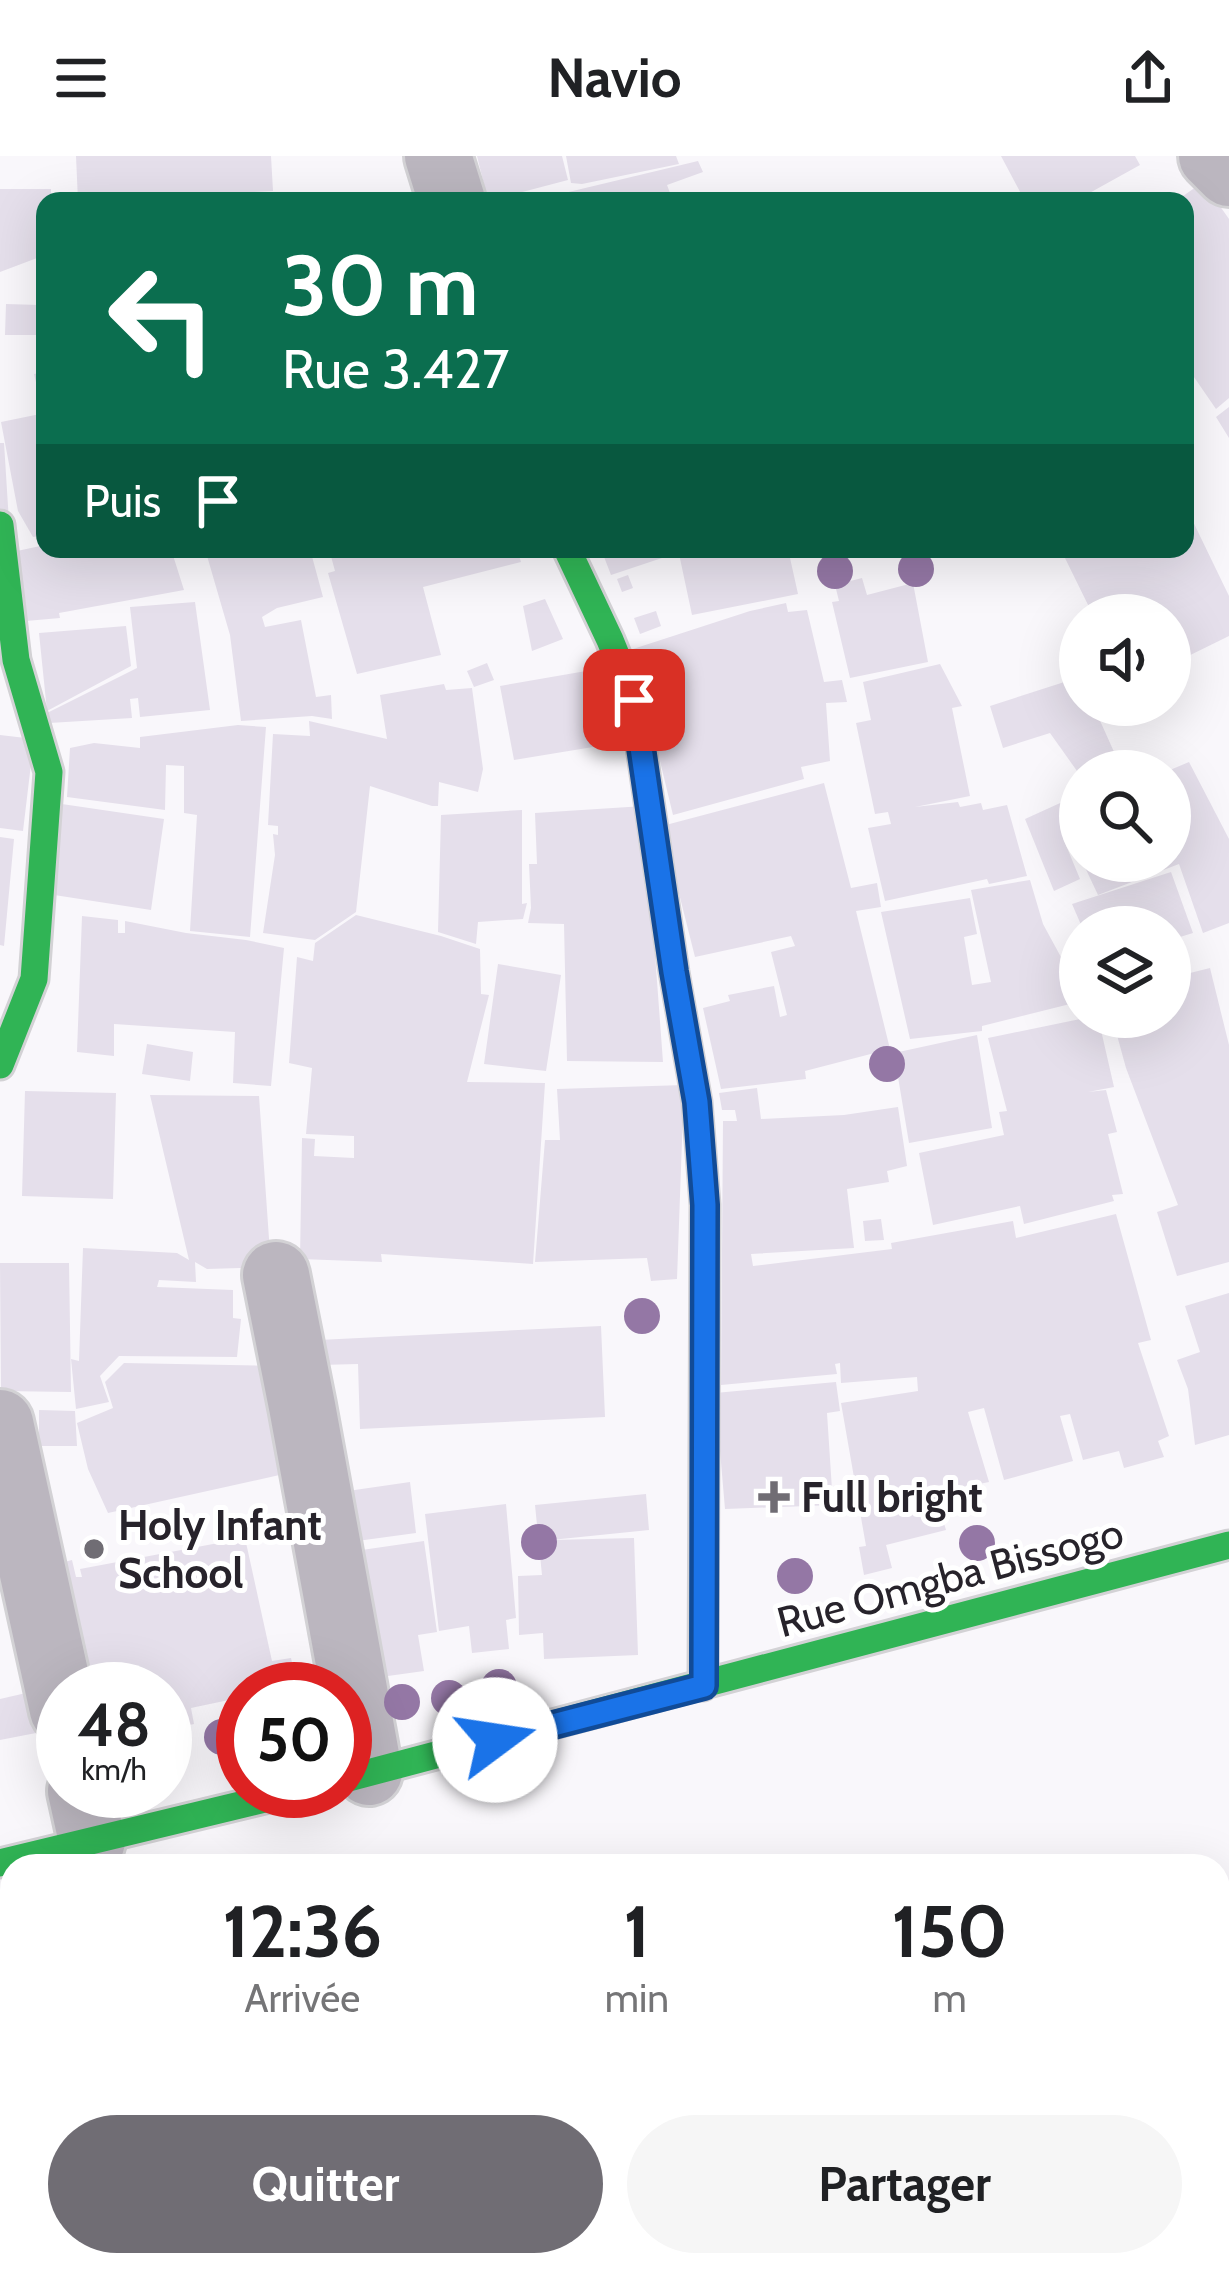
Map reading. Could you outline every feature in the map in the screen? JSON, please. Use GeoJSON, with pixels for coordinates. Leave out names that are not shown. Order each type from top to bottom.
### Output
{"type":"FeatureCollection","features":[{"type":"Feature","properties":{"kind":"street"},"geometry":{"type":"LineString","coordinates":[[438,156],[449,192]]}},
{"type":"Feature","properties":{"kind":"street"},"geometry":{"type":"LineString","coordinates":[[1212,156],[1229,173]]}},
{"type":"Feature","properties":{"kind":"street"},"geometry":{"type":"LineString","coordinates":[[0,525],[16,660],[49,772],[34,979],[0,1065]]}},
{"type":"Feature","properties":{"kind":"street"},"geometry":{"type":"LineString","coordinates":[[571,558],[634,700],[697,1102],[705,1205],[704,1686]]}},
{"type":"Feature","properties":{"kind":"street"},"geometry":{"type":"LineString","coordinates":[[276,1275],[339,1662]]}},
{"type":"Feature","properties":{"kind":"street"},"geometry":{"type":"LineString","coordinates":[[0,1423],[52,1662]]}},
{"type":"Feature","properties":{"kind":"street","name":"Rue Omgba Bissogo"},"geometry":{"type":"LineString","coordinates":[[372,1772],[1229,1545]]}},
{"type":"Feature","properties":{"kind":"street"},"geometry":{"type":"LineString","coordinates":[[16,1854],[82,1818]]}},
{"type":"Feature","properties":{"kind":"building"},"geometry":{"type":"Polygon","coordinates":[[[76,156],[271,156],[273,191],[78,192],[76,156]]]}},
{"type":"Feature","properties":{"kind":"building"},"geometry":{"type":"Polygon","coordinates":[[[477,156],[562,156],[568,180],[522,192],[486,192],[477,156]]]}},
{"type":"Feature","properties":{"kind":"building"},"geometry":{"type":"Polygon","coordinates":[[[566,156],[676,156],[679,164],[582,184],[571,183],[566,156]]]}},
{"type":"Feature","properties":{"kind":"building"},"geometry":{"type":"Polygon","coordinates":[[[1001,156],[1135,156],[1140,165],[1091,192],[1020,192],[1001,156]]]}},
{"type":"Feature","properties":{"kind":"building"},"geometry":{"type":"Polygon","coordinates":[[[698,161],[703,172],[667,185],[670,192],[569,192],[698,161]]]}},
{"type":"Feature","properties":{"kind":"building"},"geometry":{"type":"Polygon","coordinates":[[[1203,182],[1229,219],[1229,398],[1216,409],[1194,377],[1194,192],[1189,192],[1203,182]]]}},
{"type":"Feature","properties":{"kind":"building"},"geometry":{"type":"Polygon","coordinates":[[[0,189],[51,189],[36,192],[36,258],[0,272],[0,189]]]}},
{"type":"Feature","properties":{"kind":"building"},"geometry":{"type":"Polygon","coordinates":[[[6,304],[36,305],[36,335],[5,335],[6,304]]]}},
{"type":"Feature","properties":{"kind":"building"},"geometry":{"type":"Polygon","coordinates":[[[1229,407],[1229,438],[1216,417],[1229,407]]]}},
{"type":"Feature","properties":{"kind":"building"},"geometry":{"type":"Polygon","coordinates":[[[36,415],[36,536],[18,511],[1,422],[36,415]]]}},
{"type":"Feature","properties":{"kind":"building"},"geometry":{"type":"Polygon","coordinates":[[[0,443],[4,443],[11,553],[0,552],[0,443]]]}},
{"type":"Feature","properties":{"kind":"building"},"geometry":{"type":"Polygon","coordinates":[[[1194,524],[1229,596],[1229,636],[1191,655],[1191,594],[1083,594],[1065,558],[1194,558],[1194,524]]]}},
{"type":"Feature","properties":{"kind":"building"},"geometry":{"type":"Polygon","coordinates":[[[36,547],[36,558],[174,558],[184,590],[59,613],[60,618],[26,621],[17,551],[36,547]]]}},
{"type":"Feature","properties":{"kind":"building"},"geometry":{"type":"Polygon","coordinates":[[[208,558],[312,558],[323,597],[277,608],[262,617],[265,627],[301,620],[316,697],[331,695],[332,719],[241,721],[230,635],[208,558]]]}},
{"type":"Feature","properties":{"kind":"building"},"geometry":{"type":"Polygon","coordinates":[[[331,558],[520,558],[521,562],[423,587],[441,655],[357,674],[328,573],[335,571],[331,558]]]}},
{"type":"Feature","properties":{"kind":"building"},"geometry":{"type":"Polygon","coordinates":[[[604,558],[662,558],[611,575],[604,558]]]}},
{"type":"Feature","properties":{"kind":"building"},"geometry":{"type":"Polygon","coordinates":[[[680,558],[790,558],[798,594],[692,615],[680,558]]]}},
{"type":"Feature","properties":{"kind":"building"},"geometry":{"type":"Polygon","coordinates":[[[822,558],[850,558],[824,566],[822,558]]]}},
{"type":"Feature","properties":{"kind":"building"},"geometry":{"type":"Polygon","coordinates":[[[628,575],[633,588],[622,592],[617,579],[628,575]]]}},
{"type":"Feature","properties":{"kind":"building"},"geometry":{"type":"Polygon","coordinates":[[[862,578],[867,595],[913,583],[928,662],[850,678],[832,602],[839,601],[835,585],[862,578]]]}},
{"type":"Feature","properties":{"kind":"building"},"geometry":{"type":"Polygon","coordinates":[[[545,599],[563,639],[532,651],[523,606],[545,599]]]}},
{"type":"Feature","properties":{"kind":"building"},"geometry":{"type":"Polygon","coordinates":[[[195,602],[210,710],[140,717],[138,698],[130,699],[132,718],[49,723],[47,713],[137,668],[130,607],[195,602]]]}},
{"type":"Feature","properties":{"kind":"building"},"geometry":{"type":"Polygon","coordinates":[[[786,603],[788,612],[807,610],[824,682],[842,680],[847,702],[826,703],[830,761],[801,767],[804,779],[673,815],[633,649],[786,603]]]}},
{"type":"Feature","properties":{"kind":"building"},"geometry":{"type":"Polygon","coordinates":[[[656,611],[661,626],[640,634],[634,618],[656,611]]]}},
{"type":"Feature","properties":{"kind":"building"},"geometry":{"type":"Polygon","coordinates":[[[126,626],[131,666],[47,711],[39,633],[126,626]]]}},
{"type":"Feature","properties":{"kind":"building"},"geometry":{"type":"Polygon","coordinates":[[[487,663],[494,680],[474,687],[467,671],[487,663]]]}},
{"type":"Feature","properties":{"kind":"building"},"geometry":{"type":"Polygon","coordinates":[[[940,664],[962,706],[952,708],[970,796],[915,807],[981,803],[983,810],[1007,805],[1027,876],[989,884],[987,879],[885,901],[868,828],[891,824],[888,812],[875,814],[856,723],[871,720],[863,682],[940,664]]]}},
{"type":"Feature","properties":{"kind":"building"},"geometry":{"type":"Polygon","coordinates":[[[586,671],[599,746],[514,760],[500,686],[586,671]]]}},
{"type":"Feature","properties":{"kind":"building"},"geometry":{"type":"Polygon","coordinates":[[[444,684],[446,690],[472,688],[483,769],[478,792],[439,782],[438,806],[432,806],[370,786],[356,912],[315,940],[263,933],[275,855],[273,834],[278,835],[278,826],[268,825],[273,734],[310,736],[309,721],[387,739],[380,695],[444,684]]]}},
{"type":"Feature","properties":{"kind":"building"},"geometry":{"type":"Polygon","coordinates":[[[1059,684],[1059,726],[1102,726],[1113,750],[1062,750],[1050,733],[1003,748],[990,706],[1059,684]]]}},
{"type":"Feature","properties":{"kind":"building"},"geometry":{"type":"Polygon","coordinates":[[[238,725],[266,727],[250,937],[190,931],[197,815],[184,813],[184,766],[166,765],[165,810],[67,797],[70,748],[94,743],[140,748],[140,737],[238,725]]]}},
{"type":"Feature","properties":{"kind":"building"},"geometry":{"type":"Polygon","coordinates":[[[0,735],[34,739],[23,831],[0,828],[0,735]]]}},
{"type":"Feature","properties":{"kind":"building"},"geometry":{"type":"Polygon","coordinates":[[[1191,766],[1229,839],[1229,923],[1203,933],[1185,882],[1191,882],[1191,766]]]}},
{"type":"Feature","properties":{"kind":"building"},"geometry":{"type":"Polygon","coordinates":[[[824,783],[851,888],[877,883],[881,907],[856,911],[890,1049],[805,1071],[806,1079],[721,1089],[703,1008],[730,1001],[728,995],[774,986],[780,1017],[787,1015],[771,952],[795,946],[791,936],[695,957],[662,826],[824,783]]]}},
{"type":"Feature","properties":{"kind":"building"},"geometry":{"type":"Polygon","coordinates":[[[55,803],[164,819],[151,910],[35,892],[55,803]]]}},
{"type":"Feature","properties":{"kind":"building"},"geometry":{"type":"Polygon","coordinates":[[[1059,804],[1059,882],[1074,882],[1054,891],[1025,819],[1059,804]]]}},
{"type":"Feature","properties":{"kind":"building"},"geometry":{"type":"Polygon","coordinates":[[[644,806],[663,1062],[567,1061],[564,924],[528,923],[529,864],[537,864],[535,813],[644,806]]]}},
{"type":"Feature","properties":{"kind":"building"},"geometry":{"type":"Polygon","coordinates":[[[522,810],[522,904],[527,903],[523,919],[478,922],[476,944],[438,932],[441,815],[522,810]]]}},
{"type":"Feature","properties":{"kind":"building"},"geometry":{"type":"Polygon","coordinates":[[[0,837],[14,839],[4,946],[0,945],[0,837]]]}},
{"type":"Feature","properties":{"kind":"building"},"geometry":{"type":"Polygon","coordinates":[[[1030,880],[1043,924],[1059,953],[1059,1007],[982,1026],[982,1031],[910,1039],[881,912],[970,898],[977,934],[964,937],[972,985],[991,982],[971,890],[1030,880]]]}},
{"type":"Feature","properties":{"kind":"building"},"geometry":{"type":"Polygon","coordinates":[[[1092,882],[1132,882],[1098,895],[1092,882]]]}},
{"type":"Feature","properties":{"kind":"building"},"geometry":{"type":"Polygon","coordinates":[[[1140,882],[1175,882],[1183,906],[1073,906],[1140,882]]]}},
{"type":"Feature","properties":{"kind":"building"},"geometry":{"type":"Polygon","coordinates":[[[356,915],[480,949],[481,994],[489,995],[467,1082],[545,1083],[533,1264],[381,1254],[382,1262],[300,1259],[302,1138],[315,1139],[314,1156],[354,1158],[354,1136],[306,1134],[312,1068],[289,1063],[297,957],[313,961],[315,943],[356,915]]]}},
{"type":"Feature","properties":{"kind":"building"},"geometry":{"type":"Polygon","coordinates":[[[82,916],[118,920],[118,933],[125,933],[125,921],[284,948],[271,1086],[233,1083],[235,1032],[114,1024],[114,1056],[77,1052],[82,916]]]}},
{"type":"Feature","properties":{"kind":"building"},"geometry":{"type":"Polygon","coordinates":[[[498,964],[561,975],[546,1071],[484,1064],[498,964]]]}},
{"type":"Feature","properties":{"kind":"building"},"geometry":{"type":"Polygon","coordinates":[[[1210,968],[1229,1045],[1229,1262],[1177,1276],[1157,1212],[1178,1205],[1118,1038],[1191,1038],[1191,973],[1210,968]]]}},
{"type":"Feature","properties":{"kind":"building"},"geometry":{"type":"Polygon","coordinates":[[[1059,1023],[1059,1038],[1103,1038],[1114,1087],[1088,1092],[1106,1090],[1117,1132],[1108,1134],[1123,1194],[1112,1195],[1114,1201],[1024,1224],[1020,1206],[933,1225],[919,1153],[1004,1135],[999,1112],[1007,1111],[988,1038],[1059,1023]]]}},
{"type":"Feature","properties":{"kind":"building"},"geometry":{"type":"Polygon","coordinates":[[[977,1035],[992,1128],[909,1143],[894,1053],[977,1035]]]}},
{"type":"Feature","properties":{"kind":"building"},"geometry":{"type":"Polygon","coordinates":[[[147,1044],[193,1052],[190,1081],[142,1074],[147,1044]]]}},
{"type":"Feature","properties":{"kind":"building"},"geometry":{"type":"Polygon","coordinates":[[[684,1085],[677,1279],[651,1281],[647,1258],[535,1262],[545,1140],[560,1140],[557,1089],[684,1085]]]}},
{"type":"Feature","properties":{"kind":"building"},"geometry":{"type":"Polygon","coordinates":[[[757,1088],[761,1119],[898,1107],[907,1166],[887,1171],[889,1182],[847,1189],[854,1248],[751,1254],[753,1266],[892,1249],[891,1243],[1013,1221],[1016,1238],[1116,1214],[1151,1340],[1138,1343],[1169,1436],[1158,1441],[1164,1457],[1124,1468],[1119,1451],[1083,1460],[1070,1414],[1060,1416],[1073,1461],[1004,1480],[984,1408],[968,1412],[989,1482],[935,1493],[946,1530],[886,1545],[892,1568],[864,1575],[859,1547],[866,1546],[841,1403],[918,1391],[917,1377],[841,1383],[840,1363],[835,1364],[837,1374],[721,1385],[723,1121],[737,1121],[735,1110],[722,1110],[719,1093],[757,1088]]]}},
{"type":"Feature","properties":{"kind":"building"},"geometry":{"type":"Polygon","coordinates":[[[25,1091],[116,1093],[113,1199],[22,1196],[25,1091]]]}},
{"type":"Feature","properties":{"kind":"building"},"geometry":{"type":"Polygon","coordinates":[[[150,1095],[259,1096],[271,1267],[207,1269],[195,1262],[196,1282],[159,1280],[157,1287],[233,1290],[233,1318],[241,1319],[237,1357],[119,1356],[100,1376],[109,1402],[76,1409],[71,1359],[79,1361],[83,1248],[177,1253],[189,1260],[150,1095]]]}},
{"type":"Feature","properties":{"kind":"building"},"geometry":{"type":"Polygon","coordinates":[[[881,1219],[884,1240],[865,1241],[863,1221],[881,1219]]]}},
{"type":"Feature","properties":{"kind":"building"},"geometry":{"type":"Polygon","coordinates":[[[0,1263],[69,1263],[71,1392],[1,1391],[0,1263]]]}},
{"type":"Feature","properties":{"kind":"building"},"geometry":{"type":"Polygon","coordinates":[[[1229,1293],[1229,1435],[1195,1445],[1188,1389],[1177,1360],[1200,1352],[1185,1306],[1229,1293]]]}},
{"type":"Feature","properties":{"kind":"building"},"geometry":{"type":"Polygon","coordinates":[[[601,1326],[605,1417],[360,1429],[358,1364],[320,1365],[319,1340],[601,1326]]]}},
{"type":"Feature","properties":{"kind":"building"},"geometry":{"type":"Polygon","coordinates":[[[124,1363],[278,1366],[284,1474],[108,1513],[88,1469],[77,1423],[113,1408],[105,1382],[124,1363]]]}},
{"type":"Feature","properties":{"kind":"building"},"geometry":{"type":"Polygon","coordinates":[[[836,1382],[840,1411],[827,1413],[833,1505],[725,1509],[715,1393],[836,1382]]]}},
{"type":"Feature","properties":{"kind":"building"},"geometry":{"type":"Polygon","coordinates":[[[39,1410],[75,1411],[77,1446],[39,1446],[39,1410]]]}},
{"type":"Feature","properties":{"kind":"building"},"geometry":{"type":"Polygon","coordinates":[[[410,1482],[416,1533],[335,1544],[327,1494],[410,1482]]]}},
{"type":"Feature","properties":{"kind":"building"},"geometry":{"type":"Polygon","coordinates":[[[646,1494],[649,1530],[551,1540],[634,1538],[638,1655],[544,1659],[543,1633],[519,1635],[518,1576],[542,1575],[535,1505],[646,1494]]]}},
{"type":"Feature","properties":{"kind":"building"},"geometry":{"type":"Polygon","coordinates":[[[506,1504],[516,1618],[506,1620],[509,1649],[472,1653],[469,1626],[439,1631],[425,1514],[506,1504]]]}},
{"type":"Feature","properties":{"kind":"building"},"geometry":{"type":"Polygon","coordinates":[[[245,1538],[272,1661],[291,1658],[292,1662],[216,1662],[216,1703],[192,1708],[192,1662],[52,1662],[24,1573],[72,1560],[76,1577],[82,1577],[80,1569],[245,1538]]]}},
{"type":"Feature","properties":{"kind":"building"},"geometry":{"type":"Polygon","coordinates":[[[424,1541],[437,1632],[418,1635],[424,1671],[372,1678],[372,1662],[356,1662],[341,1553],[424,1541]]]}},
{"type":"Feature","properties":{"kind":"building"},"geometry":{"type":"Polygon","coordinates":[[[26,1693],[36,1733],[0,1740],[0,1699],[26,1693]]]}},
{"type":"Feature","properties":{"kind":"traffic: fast"},"geometry":{"type":"LineString","coordinates":[[0,525],[16,660],[49,772],[34,979],[0,1065]]}},
{"type":"Feature","properties":{"kind":"traffic: fast"},"geometry":{"type":"LineString","coordinates":[[571,558],[634,699],[697,1102],[705,1205],[703,1686]]}},
{"type":"Feature","properties":{"kind":"traffic: fast"},"geometry":{"type":"LineString","coordinates":[[372,1772],[1229,1545]]}},
{"type":"Feature","properties":{"kind":"traffic: fast"},"geometry":{"type":"LineString","coordinates":[[37,1854],[216,1811]]}},
{"type":"Feature","properties":{"kind":"place","name":"Full bright"},"geometry":{"type":"Point","coordinates":[774,1497]}},
{"type":"Feature","properties":{"kind":"place","name":"Holy Infant School"},"geometry":{"type":"Point","coordinates":[94,1549]}},
{"type":"Feature","properties":{"kind":"route"},"geometry":{"type":"LineString","coordinates":[[495,1740],[704,1686],[705,1205],[697,1102],[634,700]]}}]}
